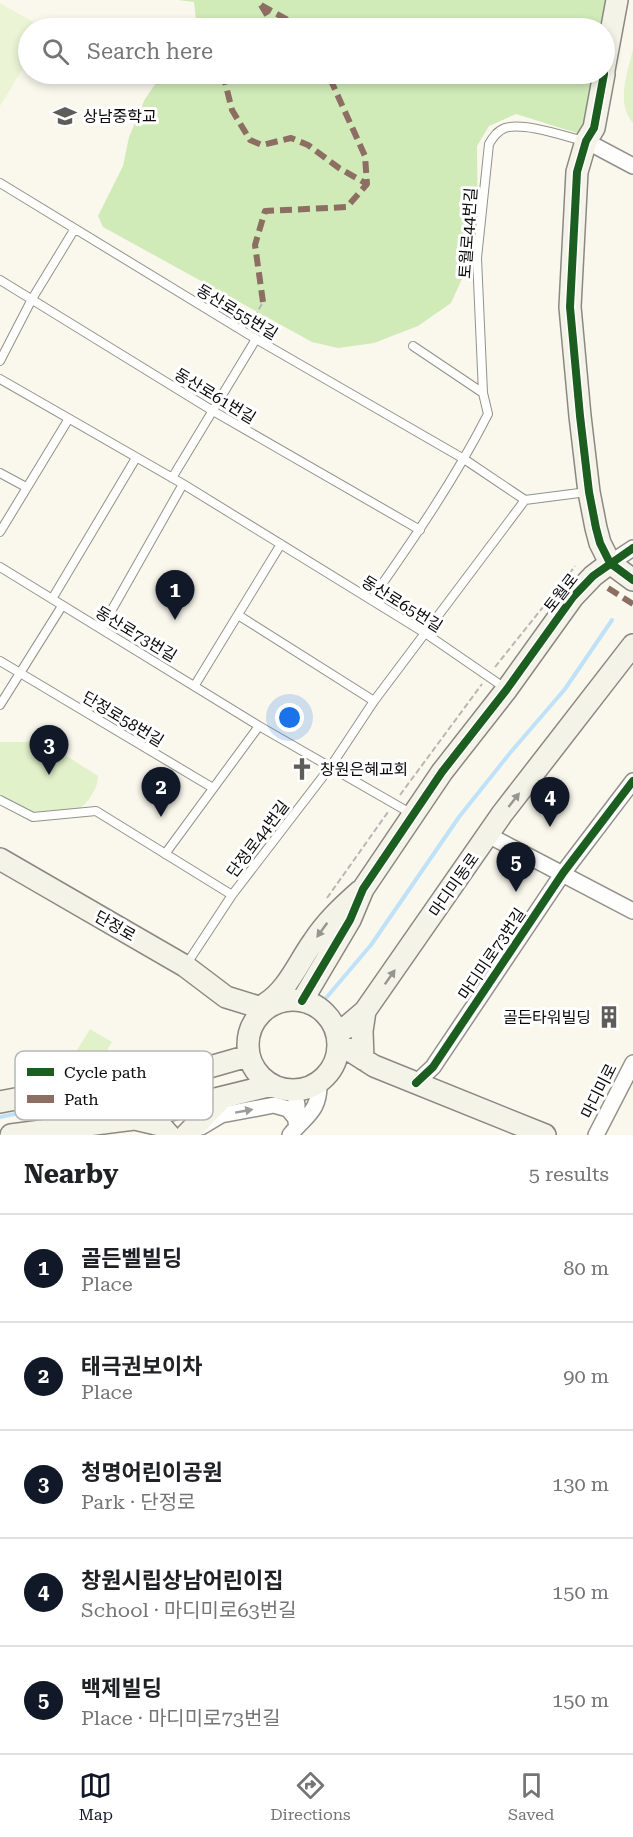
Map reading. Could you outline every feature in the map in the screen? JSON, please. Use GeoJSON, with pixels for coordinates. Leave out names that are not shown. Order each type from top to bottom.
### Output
{"type":"FeatureCollection","features":[{"type":"Feature","properties":{"kind":"street"},"geometry":{"type":"LineString","coordinates":[[614,18],[617,0]]}},
{"type":"Feature","properties":{"kind":"street"},"geometry":{"type":"LineString","coordinates":[[602,84],[594,128],[586,141],[577,172],[570,307],[589,492],[600,543],[610,563],[633,580]]}},
{"type":"Feature","properties":{"kind":"street"},"geometry":{"type":"LineString","coordinates":[[586,141],[633,166]]}},
{"type":"Feature","properties":{"kind":"street"},"geometry":{"type":"LineString","coordinates":[[610,563],[633,548]]}},
{"type":"Feature","properties":{"kind":"street","name":"토월로"},"geometry":{"type":"LineString","coordinates":[[302,1001],[350,920],[363,889],[442,772],[507,689],[573,597],[593,576],[610,563]]}},
{"type":"Feature","properties":{"kind":"street","name":"마디미동로"},"geometry":{"type":"LineString","coordinates":[[338,1039],[365,1011],[488,835],[633,645]]}},
{"type":"Feature","properties":{"kind":"street","name":"마디미로73번길"},"geometry":{"type":"LineString","coordinates":[[416,1083],[433,1067],[563,873],[633,781]]}},
{"type":"Feature","properties":{"kind":"street"},"geometry":{"type":"LineString","coordinates":[[488,835],[633,911]]}},
{"type":"Feature","properties":{"kind":"street","name":"단정로"},"geometry":{"type":"LineString","coordinates":[[0,859],[185,966],[237,1015],[262,1008]]}},
{"type":"Feature","properties":{"kind":"street"},"geometry":{"type":"LineString","coordinates":[[237,1015],[255,1019],[262,1008],[281,992],[328,921],[363,889]]}},
{"type":"Feature","properties":{"kind":"street"},"geometry":{"type":"LineString","coordinates":[[262,1008],[282,1001],[302,1001],[314,1005],[333,1023],[338,1039],[338,1052],[326,1074],[310,1114],[303,1123],[294,1128]]}},
{"type":"Feature","properties":{"kind":"street"},"geometry":{"type":"LineString","coordinates":[[365,1011],[362,1031],[369,1063]]}},
{"type":"Feature","properties":{"kind":"street"},"geometry":{"type":"LineString","coordinates":[[237,1015],[247,1044],[248,1056],[256,1073],[272,1085],[294,1090],[312,1086],[326,1074],[369,1063]]}},
{"type":"Feature","properties":{"kind":"street"},"geometry":{"type":"LineString","coordinates":[[213,1061],[236,1046],[239,1033],[237,1015]]}},
{"type":"Feature","properties":{"kind":"street"},"geometry":{"type":"LineString","coordinates":[[338,1039],[369,1063],[544,1135]]}},
{"type":"Feature","properties":{"kind":"street"},"geometry":{"type":"LineString","coordinates":[[213,1066],[248,1056]]}},
{"type":"Feature","properties":{"kind":"street","name":"마디미로"},"geometry":{"type":"LineString","coordinates":[[596,1135],[633,1064]]}},
{"type":"Feature","properties":{"kind":"street"},"geometry":{"type":"LineString","coordinates":[[213,1099],[272,1085]]}},
{"type":"Feature","properties":{"kind":"street"},"geometry":{"type":"LineString","coordinates":[[294,1090],[297,1105],[294,1128]]}},
{"type":"Feature","properties":{"kind":"street"},"geometry":{"type":"LineString","coordinates":[[213,1107],[223,1097]]}},
{"type":"Feature","properties":{"kind":"street"},"geometry":{"type":"LineString","coordinates":[[0,1102],[15,1099]]}},
{"type":"Feature","properties":{"kind":"street"},"geometry":{"type":"LineString","coordinates":[[192,1135],[221,1115],[274,1105],[288,1109],[294,1128]]}},
{"type":"Feature","properties":{"kind":"street"},"geometry":{"type":"LineString","coordinates":[[11,1135],[126,1120]]}},
{"type":"Feature","properties":{"kind":"street"},"geometry":{"type":"LineString","coordinates":[[138,1120],[160,1125],[169,1135]]}},
{"type":"Feature","properties":{"kind":"street"},"geometry":{"type":"LineString","coordinates":[[186,1135],[201,1120]]}},
{"type":"Feature","properties":{"kind":"lane","name":"토월로44번길"},"geometry":{"type":"LineString","coordinates":[[464,459],[488,414],[483,393],[477,258],[489,144],[494,136],[503,129],[515,126],[586,141]]}},
{"type":"Feature","properties":{"kind":"lane","name":"동산로55번길"},"geometry":{"type":"LineString","coordinates":[[0,183],[245,333],[464,459],[525,500]]}},
{"type":"Feature","properties":{"kind":"lane"},"geometry":{"type":"LineString","coordinates":[[0,361],[32,299],[74,230]]}},
{"type":"Feature","properties":{"kind":"lane","name":"동산로61번길"},"geometry":{"type":"LineString","coordinates":[[0,280],[213,411],[420,530]]}},
{"type":"Feature","properties":{"kind":"lane"},"geometry":{"type":"LineString","coordinates":[[172,478],[256,339]]}},
{"type":"Feature","properties":{"kind":"lane"},"geometry":{"type":"LineString","coordinates":[[413,346],[483,393]]}},
{"type":"Feature","properties":{"kind":"lane","name":"동산로65번길"},"geometry":{"type":"LineString","coordinates":[[0,380],[183,484],[425,633],[507,689]]}},
{"type":"Feature","properties":{"kind":"lane"},"geometry":{"type":"LineString","coordinates":[[0,532],[68,420]]}},
{"type":"Feature","properties":{"kind":"lane"},"geometry":{"type":"LineString","coordinates":[[52,599],[136,458]]}},
{"type":"Feature","properties":{"kind":"lane"},"geometry":{"type":"LineString","coordinates":[[371,600],[420,530],[464,459]]}},
{"type":"Feature","properties":{"kind":"lane"},"geometry":{"type":"LineString","coordinates":[[0,473],[26,487]]}},
{"type":"Feature","properties":{"kind":"lane"},"geometry":{"type":"LineString","coordinates":[[101,629],[183,484]]}},
{"type":"Feature","properties":{"kind":"lane"},"geometry":{"type":"LineString","coordinates":[[525,500],[589,492]]}},
{"type":"Feature","properties":{"kind":"lane","name":"단정로44번길"},"geometry":{"type":"LineString","coordinates":[[185,966],[232,896],[331,766],[374,701],[525,500]]}},
{"type":"Feature","properties":{"kind":"lane"},"geometry":{"type":"LineString","coordinates":[[195,685],[281,544]]}},
{"type":"Feature","properties":{"kind":"lane","name":"동산로73번길"},"geometry":{"type":"LineString","coordinates":[[0,567],[259,726],[414,815]]}},
{"type":"Feature","properties":{"kind":"lane"},"geometry":{"type":"LineString","coordinates":[[0,705],[62,606]]}},
{"type":"Feature","properties":{"kind":"lane"},"geometry":{"type":"LineString","coordinates":[[238,615],[374,701]]}},
{"type":"Feature","properties":{"kind":"lane","name":"단정로58번길"},"geometry":{"type":"LineString","coordinates":[[0,661],[213,788]]}},
{"type":"Feature","properties":{"kind":"lane"},"geometry":{"type":"LineString","coordinates":[[165,854],[259,726]]}},
{"type":"Feature","properties":{"kind":"lane"},"geometry":{"type":"LineString","coordinates":[[0,800],[33,817],[96,811],[232,896]]}},
{"type":"Feature","properties":{"kind":"path"},"geometry":{"type":"LineString","coordinates":[[245,333],[263,302]]}},
{"type":"Feature","properties":{"kind":"path"},"geometry":{"type":"LineString","coordinates":[[561,585],[575,566]]}},
{"type":"Feature","properties":{"kind":"path"},"geometry":{"type":"LineString","coordinates":[[327,898],[488,676],[553,594]]}},
{"type":"Feature","properties":{"kind":"green space"},"geometry":{"type":"Polygon","coordinates":[[[178,0],[609,0],[606,18],[196,18],[194,2],[178,0]]]}},
{"type":"Feature","properties":{"kind":"green space"},"geometry":{"type":"Polygon","coordinates":[[[0,3],[26,18],[18,18],[18,76],[0,106],[0,3]]]}},
{"type":"Feature","properties":{"kind":"green space"},"geometry":{"type":"Polygon","coordinates":[[[633,49],[633,123],[625,106],[624,87],[633,49]]]}},
{"type":"Feature","properties":{"kind":"green space"},"geometry":{"type":"Polygon","coordinates":[[[155,84],[595,84],[588,125],[580,134],[516,114],[489,126],[477,146],[478,238],[451,303],[418,326],[374,343],[338,348],[312,342],[103,227],[98,216],[123,166],[129,137],[145,99],[155,84]]]}},
{"type":"Feature","properties":{"kind":"green space"},"geometry":{"type":"Polygon","coordinates":[[[37,737],[98,776],[97,785],[92,794],[79,809],[32,814],[0,797],[0,742],[30,742],[37,737]]]}},
{"type":"Feature","properties":{"kind":"green space"},"geometry":{"type":"Polygon","coordinates":[[[90,1029],[112,1042],[107,1051],[76,1051],[90,1029]]]}},
{"type":"Feature","properties":{"kind":"waterway"},"geometry":{"type":"LineString","coordinates":[[326,998],[371,945],[459,817],[565,689],[612,620]]}},
{"type":"Feature","properties":{"kind":"waterway"},"geometry":{"type":"LineString","coordinates":[[0,1117],[15,1114]]}},
{"type":"Feature","properties":{"kind":"marked path"},"geometry":{"type":"LineString","coordinates":[[261,5],[284,18]]}},
{"type":"Feature","properties":{"kind":"marked path"},"geometry":{"type":"LineString","coordinates":[[261,5],[269,18]]}},
{"type":"Feature","properties":{"kind":"marked path"},"geometry":{"type":"LineString","coordinates":[[226,84],[232,110],[250,140],[262,145],[291,138],[308,145],[339,168],[367,184],[365,156],[333,84]]}},
{"type":"Feature","properties":{"kind":"marked path"},"geometry":{"type":"LineString","coordinates":[[263,302],[255,245],[265,211],[347,207],[367,184]]}},
{"type":"Feature","properties":{"kind":"marked path"},"geometry":{"type":"LineString","coordinates":[[608,588],[633,604]]}},
{"type":"Feature","properties":{"kind":"cycle path"},"geometry":{"type":"LineString","coordinates":[[602,84],[594,128],[586,141],[577,172],[570,307],[580,416],[589,492],[596,528],[600,543],[610,563],[633,580]]}},
{"type":"Feature","properties":{"kind":"cycle path"},"geometry":{"type":"LineString","coordinates":[[302,1001],[350,920],[363,889],[442,772],[507,689],[573,597],[593,576],[633,548]]}},
{"type":"Feature","properties":{"kind":"cycle path"},"geometry":{"type":"LineString","coordinates":[[416,1083],[433,1067],[563,873],[633,781]]}},
{"type":"Feature","properties":{"kind":"place","name":"상남중학교"},"geometry":{"type":"Point","coordinates":[65,116]}},
{"type":"Feature","properties":{"kind":"place","name":"골든벨빌딩"},"geometry":{"type":"Point","coordinates":[175,620]}},
{"type":"Feature","properties":{"kind":"place","name":"창원은혜교회"},"geometry":{"type":"Point","coordinates":[302,769]}},
{"type":"Feature","properties":{"kind":"place","name":"청명어린이공원"},"geometry":{"type":"Point","coordinates":[49,775]}},
{"type":"Feature","properties":{"kind":"place","name":"태극권보이차"},"geometry":{"type":"Point","coordinates":[161,817]}},
{"type":"Feature","properties":{"kind":"place","name":"창원시립상남어린이집"},"geometry":{"type":"Point","coordinates":[550,827]}},
{"type":"Feature","properties":{"kind":"place","name":"백제빌딩"},"geometry":{"type":"Point","coordinates":[516,892]}},
{"type":"Feature","properties":{"kind":"place","name":"골든타워빌딩"},"geometry":{"type":"Point","coordinates":[609,1017]}}]}
